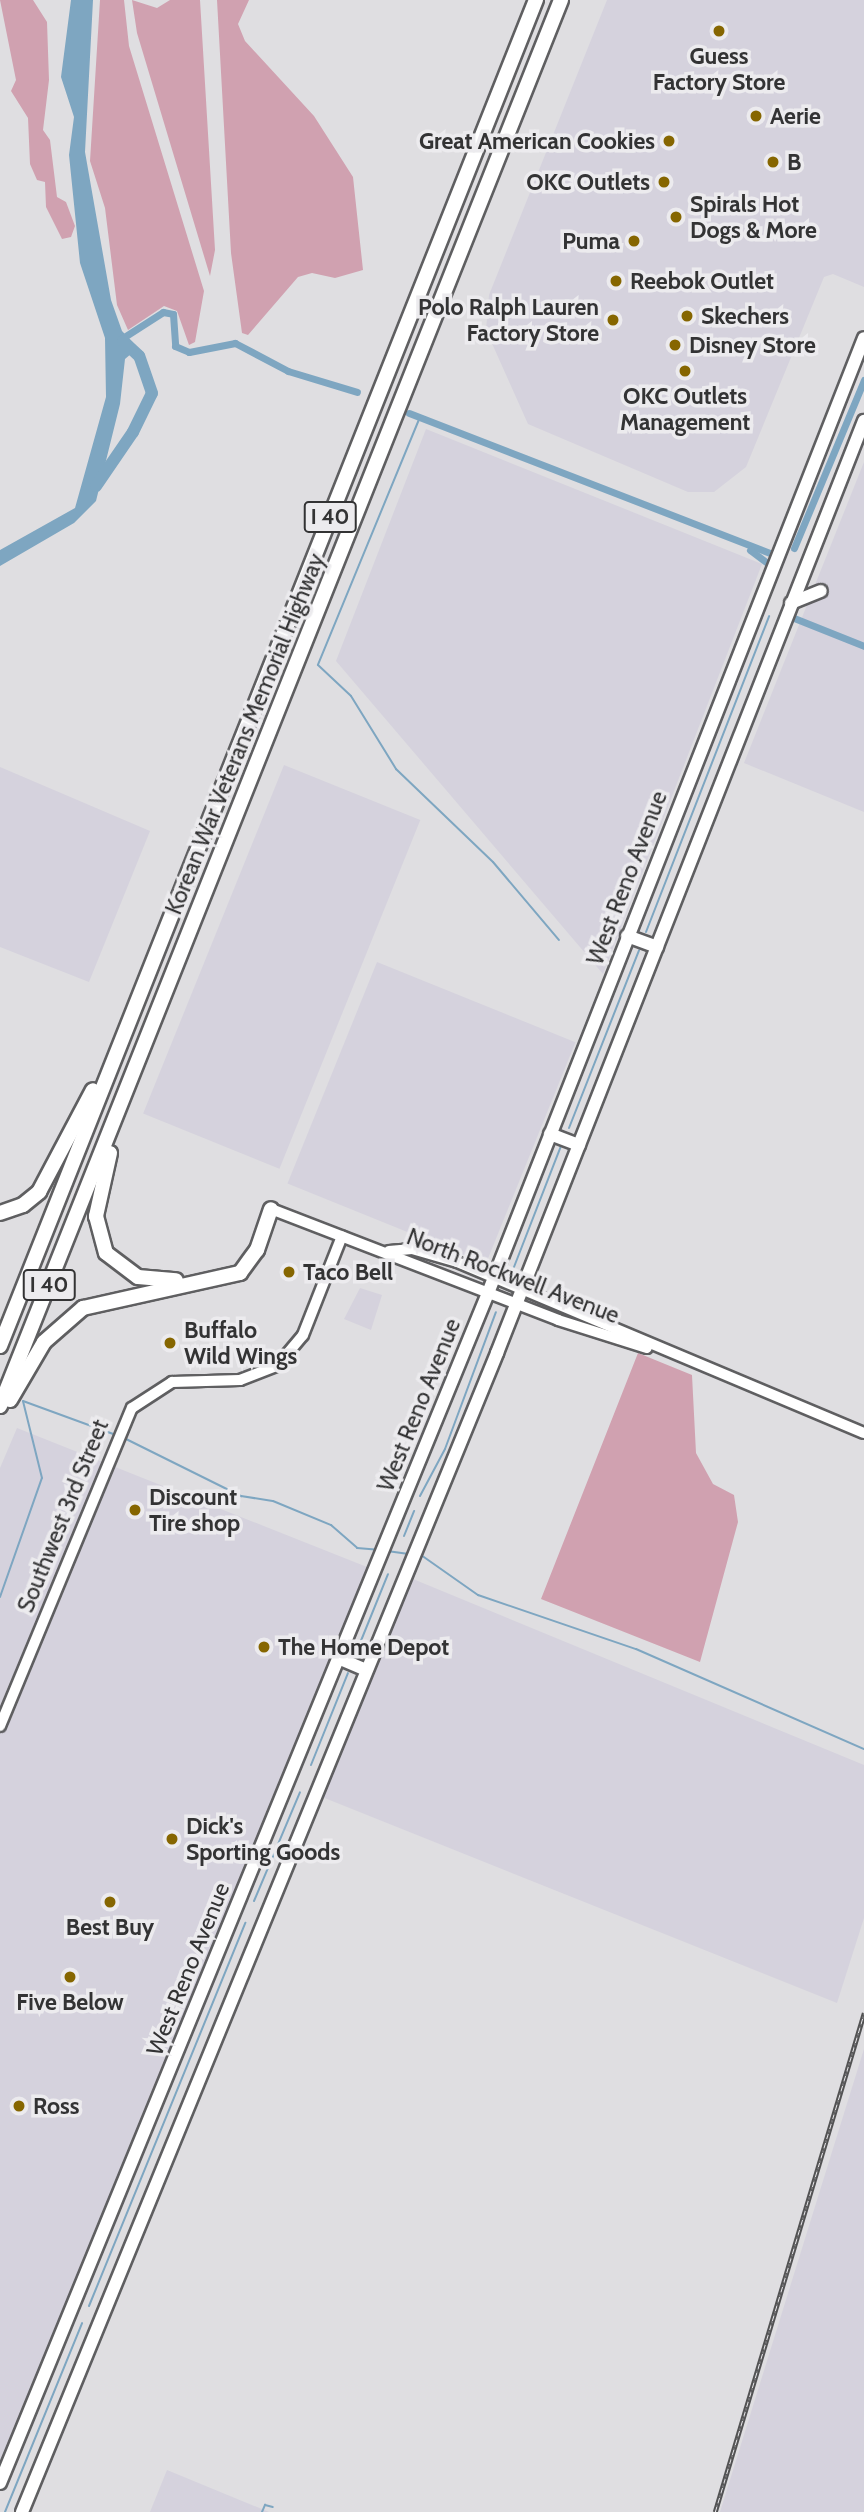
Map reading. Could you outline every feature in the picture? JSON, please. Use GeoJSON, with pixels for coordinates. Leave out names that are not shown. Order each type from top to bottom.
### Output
{"type":"FeatureCollection","features":[{"type":"Feature","properties":{"kind":"highway","name":"Korean War Veterans Memorial Highway"},"geometry":{"type":"LineString","coordinates":[[0,1346],[536,0]]}},
{"type":"Feature","properties":{"kind":"highway","name":"Korean War Veterans Memorial Highway"},"geometry":{"type":"LineString","coordinates":[[0,1406],[561,0]]}},
{"type":"Feature","properties":{"kind":"highway"},"geometry":{"type":"LineString","coordinates":[[0,1213],[23,1206],[48,1180],[126,1030]]}},
{"type":"Feature","properties":{"kind":"highway"},"geometry":{"type":"LineString","coordinates":[[119,1110],[96,1216],[100,1240],[120,1268],[165,1281],[224,1271],[244,1254],[271,1209]]}},
{"type":"Feature","properties":{"kind":"highway"},"geometry":{"type":"LineString","coordinates":[[0,1416],[62,1322],[106,1300],[234,1277],[254,1256],[271,1209]]}},
{"type":"Feature","properties":{"kind":"main road","name":"West Reno Avenue"},"geometry":{"type":"LineString","coordinates":[[0,2483],[488,1293],[864,338]]}},
{"type":"Feature","properties":{"kind":"main road"},"geometry":{"type":"LineString","coordinates":[[22,2512],[517,1304],[864,421]]}},
{"type":"Feature","properties":{"kind":"main road"},"geometry":{"type":"LineString","coordinates":[[791,603],[821,591]]}},
{"type":"Feature","properties":{"kind":"main road"},"geometry":{"type":"LineString","coordinates":[[627,936],[657,947]]}},
{"type":"Feature","properties":{"kind":"main road"},"geometry":{"type":"LineString","coordinates":[[550,1133],[579,1145]]}},
{"type":"Feature","properties":{"kind":"main road"},"geometry":{"type":"LineString","coordinates":[[271,1209],[390,1251]]}},
{"type":"Feature","properties":{"kind":"main road","name":"Southwest 3rd Street"},"geometry":{"type":"LineString","coordinates":[[0,1726],[121,1427],[140,1399],[162,1386],[240,1380],[277,1366],[303,1335],[342,1236]]}},
{"type":"Feature","properties":{"kind":"main road","name":"North Rockwell Avenue"},"geometry":{"type":"LineString","coordinates":[[390,1251],[422,1251],[523,1287],[676,1356],[864,1433]]}},
{"type":"Feature","properties":{"kind":"main road","name":"North Rockwell Avenue"},"geometry":{"type":"LineString","coordinates":[[390,1251],[517,1304],[676,1356]]}},
{"type":"Feature","properties":{"kind":"main road"},"geometry":{"type":"LineString","coordinates":[[338,1658],[366,1670]]}},
{"type":"Feature","properties":{"kind":"shaded area"},"geometry":{"type":"Polygon","coordinates":[[[0,0],[33,0],[47,22],[49,80],[43,130],[50,140],[57,197],[66,202],[75,226],[71,237],[62,239],[46,207],[45,182],[37,180],[30,164],[28,118],[11,91],[16,80],[0,0]]]}},
{"type":"Feature","properties":{"kind":"shaded area"},"geometry":{"type":"Polygon","coordinates":[[[100,0],[124,0],[129,46],[204,291],[195,342],[189,345],[177,311],[164,306],[128,330],[117,305],[105,208],[90,161],[100,0]]]}},
{"type":"Feature","properties":{"kind":"shaded area"},"geometry":{"type":"Polygon","coordinates":[[[132,0],[157,8],[170,0],[200,0],[215,250],[210,276],[137,33],[132,0]]]}},
{"type":"Feature","properties":{"kind":"shaded area"},"geometry":{"type":"Polygon","coordinates":[[[217,0],[249,0],[238,24],[245,41],[314,116],[353,177],[363,270],[335,278],[312,273],[298,277],[248,335],[242,333],[231,253],[217,0]]]}},
{"type":"Feature","properties":{"kind":"shaded area"},"geometry":{"type":"Polygon","coordinates":[[[607,0],[864,0],[864,287],[833,274],[824,277],[746,467],[714,492],[688,492],[528,424],[486,330],[489,295],[607,0]]]}},
{"type":"Feature","properties":{"kind":"shaded area"},"geometry":{"type":"Polygon","coordinates":[[[426,429],[762,564],[603,974],[336,661],[426,429]]]}},
{"type":"Feature","properties":{"kind":"shaded area"},"geometry":{"type":"Polygon","coordinates":[[[864,462],[864,812],[744,763],[864,462]]]}},
{"type":"Feature","properties":{"kind":"shaded area"},"geometry":{"type":"Polygon","coordinates":[[[284,765],[420,820],[279,1169],[143,1114],[284,765]]]}},
{"type":"Feature","properties":{"kind":"shaded area"},"geometry":{"type":"Polygon","coordinates":[[[0,767],[150,831],[89,982],[0,947],[0,767]]]}},
{"type":"Feature","properties":{"kind":"shaded area"},"geometry":{"type":"Polygon","coordinates":[[[377,962],[575,1042],[486,1264],[287,1184],[377,962]]]}},
{"type":"Feature","properties":{"kind":"shaded area"},"geometry":{"type":"Polygon","coordinates":[[[360,1288],[382,1295],[371,1330],[344,1319],[360,1288]]]}},
{"type":"Feature","properties":{"kind":"shaded area"},"geometry":{"type":"Polygon","coordinates":[[[638,1353],[692,1375],[696,1453],[713,1484],[734,1495],[738,1522],[700,1662],[541,1599],[638,1353]]]}},
{"type":"Feature","properties":{"kind":"shaded area"},"geometry":{"type":"Polygon","coordinates":[[[17,1428],[367,1567],[0,2465],[0,1468],[17,1428]]]}},
{"type":"Feature","properties":{"kind":"shaded area"},"geometry":{"type":"Polygon","coordinates":[[[413,1579],[864,1765],[864,1918],[837,2003],[322,1797],[413,1579]]]}},
{"type":"Feature","properties":{"kind":"shaded area"},"geometry":{"type":"Polygon","coordinates":[[[864,2049],[864,2512],[720,2512],[864,2049]]]}},
{"type":"Feature","properties":{"kind":"shaded area"},"geometry":{"type":"Polygon","coordinates":[[[167,2470],[269,2512],[150,2512],[167,2470]]]}},
{"type":"Feature","properties":{"kind":"water"},"geometry":{"type":"Polygon","coordinates":[[[71,0],[93,0],[85,152],[111,300],[122,331],[138,348],[125,359],[120,404],[96,501],[74,523],[0,566],[0,550],[75,508],[106,397],[105,338],[80,263],[69,155],[74,117],[61,77],[71,0]]]}},
{"type":"Feature","properties":{"kind":"waterway"},"geometry":{"type":"LineString","coordinates":[[121,339],[163,312],[173,314],[175,346],[189,352],[235,343],[288,371],[357,392]]}},
{"type":"Feature","properties":{"kind":"waterway"},"geometry":{"type":"LineString","coordinates":[[96,486],[133,432],[152,393],[139,356],[123,341]]}},
{"type":"Feature","properties":{"kind":"waterway"},"geometry":{"type":"LineString","coordinates":[[794,548],[864,380]]}},
{"type":"Feature","properties":{"kind":"waterway"},"geometry":{"type":"LineString","coordinates":[[409,413],[770,553]]}},
{"type":"Feature","properties":{"kind":"waterway"},"geometry":{"type":"LineString","coordinates":[[420,417],[318,665],[351,696],[396,769],[493,862],[559,940]]}},
{"type":"Feature","properties":{"kind":"waterway"},"geometry":{"type":"LineString","coordinates":[[750,550],[766,562]]}},
{"type":"Feature","properties":{"kind":"waterway"},"geometry":{"type":"LineString","coordinates":[[646,932],[769,616]]}},
{"type":"Feature","properties":{"kind":"waterway"},"geometry":{"type":"LineString","coordinates":[[794,618],[864,646]]}},
{"type":"Feature","properties":{"kind":"waterway"},"geometry":{"type":"LineString","coordinates":[[569,1128],[639,950]]}},
{"type":"Feature","properties":{"kind":"waterway"},"geometry":{"type":"LineString","coordinates":[[514,1267],[561,1146]]}},
{"type":"Feature","properties":{"kind":"waterway"},"geometry":{"type":"LineString","coordinates":[[420,1496],[445,1449],[496,1312]]}},
{"type":"Feature","properties":{"kind":"waterway"},"geometry":{"type":"LineString","coordinates":[[0,1597],[42,1478],[23,1401],[116,1435]]}},
{"type":"Feature","properties":{"kind":"waterway"},"geometry":{"type":"LineString","coordinates":[[124,1438],[241,1496],[273,1501],[331,1525],[357,1548],[378,1550]]}},
{"type":"Feature","properties":{"kind":"waterway"},"geometry":{"type":"LineString","coordinates":[[404,1536],[414,1511]]}},
{"type":"Feature","properties":{"kind":"waterway"},"geometry":{"type":"LineString","coordinates":[[387,1551],[409,1554]]}},
{"type":"Feature","properties":{"kind":"waterway"},"geometry":{"type":"LineString","coordinates":[[421,1555],[478,1595],[636,1649],[864,1749]]}},
{"type":"Feature","properties":{"kind":"waterway"},"geometry":{"type":"LineString","coordinates":[[356,1653],[388,1574]]}},
{"type":"Feature","properties":{"kind":"waterway"},"geometry":{"type":"LineString","coordinates":[[311,1765],[348,1673]]}},
{"type":"Feature","properties":{"kind":"waterway"},"geometry":{"type":"LineString","coordinates":[[254,1901],[300,1792]]}},
{"type":"Feature","properties":{"kind":"waterway"},"geometry":{"type":"LineString","coordinates":[[89,2306],[245,1923]]}},
{"type":"Feature","properties":{"kind":"waterway"},"geometry":{"type":"LineString","coordinates":[[5,2512],[82,2323]]}},
{"type":"Feature","properties":{"kind":"waterway"},"geometry":{"type":"LineString","coordinates":[[262,2512],[265,2505],[273,2507]]}},
{"type":"Feature","properties":{"kind":"railway"},"geometry":{"type":"LineString","coordinates":[[715,2512],[864,2013]]}},
{"type":"Feature","properties":{"kind":"place","name":"Guess Factory Store"},"geometry":{"type":"Point","coordinates":[719,31]}},
{"type":"Feature","properties":{"kind":"place","name":"Aerie"},"geometry":{"type":"Point","coordinates":[756,116]}},
{"type":"Feature","properties":{"kind":"place","name":"Great American Cookies"},"geometry":{"type":"Point","coordinates":[669,141]}},
{"type":"Feature","properties":{"kind":"place","name":"B"},"geometry":{"type":"Point","coordinates":[773,162]}},
{"type":"Feature","properties":{"kind":"place","name":"OKC Outlets"},"geometry":{"type":"Point","coordinates":[664,182]}},
{"type":"Feature","properties":{"kind":"place","name":"Spirals Hot Dogs & More"},"geometry":{"type":"Point","coordinates":[676,217]}},
{"type":"Feature","properties":{"kind":"place","name":"Puma"},"geometry":{"type":"Point","coordinates":[634,241]}},
{"type":"Feature","properties":{"kind":"place","name":"Reebok Outlet"},"geometry":{"type":"Point","coordinates":[616,281]}},
{"type":"Feature","properties":{"kind":"place","name":"Skechers"},"geometry":{"type":"Point","coordinates":[687,316]}},
{"type":"Feature","properties":{"kind":"place","name":"Polo Ralph Lauren Factory Store"},"geometry":{"type":"Point","coordinates":[613,320]}},
{"type":"Feature","properties":{"kind":"place","name":"Disney Store"},"geometry":{"type":"Point","coordinates":[675,345]}},
{"type":"Feature","properties":{"kind":"place","name":"OKC Outlets Management"},"geometry":{"type":"Point","coordinates":[685,371]}},
{"type":"Feature","properties":{"kind":"place","name":"Taco Bell"},"geometry":{"type":"Point","coordinates":[289,1272]}},
{"type":"Feature","properties":{"kind":"place","name":"Buffalo Wild Wings"},"geometry":{"type":"Point","coordinates":[170,1343]}},
{"type":"Feature","properties":{"kind":"place","name":"Discount Tire shop"},"geometry":{"type":"Point","coordinates":[135,1510]}},
{"type":"Feature","properties":{"kind":"place","name":"The Home Depot"},"geometry":{"type":"Point","coordinates":[264,1647]}},
{"type":"Feature","properties":{"kind":"place","name":"Dick's Sporting Goods"},"geometry":{"type":"Point","coordinates":[172,1839]}},
{"type":"Feature","properties":{"kind":"place","name":"Best Buy"},"geometry":{"type":"Point","coordinates":[110,1902]}},
{"type":"Feature","properties":{"kind":"place","name":"Five Below"},"geometry":{"type":"Point","coordinates":[70,1977]}},
{"type":"Feature","properties":{"kind":"place","name":"Ross"},"geometry":{"type":"Point","coordinates":[19,2106]}}]}
